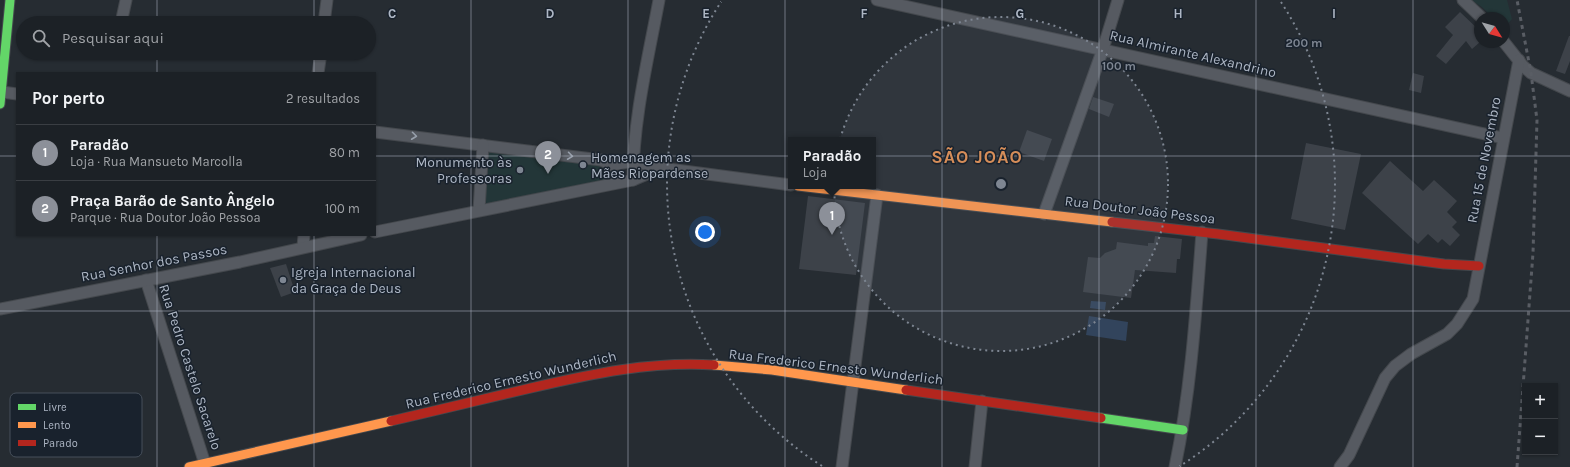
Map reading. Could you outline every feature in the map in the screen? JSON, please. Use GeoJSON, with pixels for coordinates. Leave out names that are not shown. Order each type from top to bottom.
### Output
{"type":"FeatureCollection","features":[{"type":"Feature","properties":{"kind":"street"},"geometry":{"type":"LineString","coordinates":[[0,104],[2,92],[4,11],[10,0]]}},
{"type":"Feature","properties":{"kind":"street"},"geometry":{"type":"LineString","coordinates":[[122,16],[126,0]]}},
{"type":"Feature","properties":{"kind":"street"},"geometry":{"type":"LineString","coordinates":[[325,16],[327,0]]}},
{"type":"Feature","properties":{"kind":"street"},"geometry":{"type":"LineString","coordinates":[[633,180],[633,161],[641,100],[659,0]]}},
{"type":"Feature","properties":{"kind":"street","name":"Rua Almirante Alexandrino"},"geometry":{"type":"LineString","coordinates":[[877,0],[1503,138]]}},
{"type":"Feature","properties":{"kind":"street"},"geometry":{"type":"LineString","coordinates":[[1044,214],[1103,49],[1118,0]]}},
{"type":"Feature","properties":{"kind":"street"},"geometry":{"type":"LineString","coordinates":[[1463,0],[1476,12]]}},
{"type":"Feature","properties":{"kind":"street"},"geometry":{"type":"LineString","coordinates":[[1509,48],[1531,73],[1570,90]]}},
{"type":"Feature","properties":{"kind":"street"},"geometry":{"type":"LineString","coordinates":[[318,72],[319,60]]}},
{"type":"Feature","properties":{"kind":"street","name":"Rua 15 de Novembro"},"geometry":{"type":"LineString","coordinates":[[1340,467],[1349,455],[1359,436],[1385,378],[1395,366],[1411,354],[1447,334],[1457,324],[1473,298],[1519,60]]}},
{"type":"Feature","properties":{"kind":"street"},"geometry":{"type":"LineString","coordinates":[[2,92],[16,94]]}},
{"type":"Feature","properties":{"kind":"street"},"geometry":{"type":"LineString","coordinates":[[376,132],[601,160],[612,165],[633,161],[661,168],[788,185]]}},
{"type":"Feature","properties":{"kind":"street"},"geometry":{"type":"LineString","coordinates":[[479,210],[483,145]]}},
{"type":"Feature","properties":{"kind":"street"},"geometry":{"type":"LineString","coordinates":[[612,165],[615,183]]}},
{"type":"Feature","properties":{"kind":"street"},"geometry":{"type":"LineString","coordinates":[[376,232],[633,180],[661,168]]}},
{"type":"Feature","properties":{"kind":"street","name":"Rua Doutor João Pessoa"},"geometry":{"type":"LineString","coordinates":[[824,189],[1202,232],[1444,264],[1479,266]]}},
{"type":"Feature","properties":{"kind":"street"},"geometry":{"type":"LineString","coordinates":[[842,467],[877,195]]}},
{"type":"Feature","properties":{"kind":"street"},"geometry":{"type":"LineString","coordinates":[[1175,467],[1183,430],[1196,317],[1202,232]]}},
{"type":"Feature","properties":{"kind":"street"},"geometry":{"type":"LineString","coordinates":[[303,247],[304,236]]}},
{"type":"Feature","properties":{"kind":"street","name":"Rua Senhor dos Passos"},"geometry":{"type":"LineString","coordinates":[[0,309],[240,262],[356,236]]}},
{"type":"Feature","properties":{"kind":"street","name":"Rua Pedro Castelo Sacarelo"},"geometry":{"type":"LineString","coordinates":[[146,280],[206,465],[191,467]]}},
{"type":"Feature","properties":{"kind":"street","name":"Rua Frederico Ernesto Wunderlich"},"geometry":{"type":"LineString","coordinates":[[206,465],[576,378],[631,367],[670,364],[706,364],[772,370],[1183,430]]}},
{"type":"Feature","properties":{"kind":"street"},"geometry":{"type":"LineString","coordinates":[[975,467],[982,401]]}},
{"type":"Feature","properties":{"kind":"shaded area"},"geometry":{"type":"Polygon","coordinates":[[[1471,0],[1507,0],[1512,19],[1510,21],[1510,12],[1487,12],[1471,0]]]}},
{"type":"Feature","properties":{"kind":"shaded area"},"geometry":{"type":"Polygon","coordinates":[[[484,145],[612,166],[615,183],[480,209],[484,145]]]}},
{"type":"Feature","properties":{"kind":"water"},"geometry":{"type":"Polygon","coordinates":[[[1091,301],[1106,302],[1105,310],[1090,308],[1091,301]]]}},
{"type":"Feature","properties":{"kind":"water"},"geometry":{"type":"Polygon","coordinates":[[[1089,316],[1128,322],[1126,341],[1086,335],[1089,316]]]}},
{"type":"Feature","properties":{"kind":"building"},"geometry":{"type":"Polygon","coordinates":[[[1460,12],[1474,25],[1474,47],[1472,49],[1466,41],[1446,64],[1436,56],[1453,35],[1445,27],[1460,12]]]}},
{"type":"Feature","properties":{"kind":"building"},"geometry":{"type":"Polygon","coordinates":[[[1569,36],[1570,61],[1565,74],[1556,71],[1569,36]]]}},
{"type":"Feature","properties":{"kind":"building"},"geometry":{"type":"Polygon","coordinates":[[[1413,73],[1424,76],[1421,93],[1409,90],[1413,73]]]}},
{"type":"Feature","properties":{"kind":"building"},"geometry":{"type":"Polygon","coordinates":[[[1093,97],[1114,104],[1109,117],[1089,109],[1093,97]]]}},
{"type":"Feature","properties":{"kind":"building"},"geometry":{"type":"Polygon","coordinates":[[[1027,130],[1052,139],[1044,161],[1019,152],[1027,130]]]}},
{"type":"Feature","properties":{"kind":"building"},"geometry":{"type":"Polygon","coordinates":[[[1306,143],[1361,154],[1345,230],[1291,219],[1306,143]]]}},
{"type":"Feature","properties":{"kind":"building"},"geometry":{"type":"Polygon","coordinates":[[[1390,161],[1423,191],[1434,180],[1457,201],[1447,212],[1457,222],[1452,227],[1460,235],[1450,246],[1442,239],[1438,243],[1428,234],[1418,244],[1362,193],[1390,161]]]}},
{"type":"Feature","properties":{"kind":"building"},"geometry":{"type":"Polygon","coordinates":[[[808,196],[865,203],[856,275],[799,269],[808,196]]]}},
{"type":"Feature","properties":{"kind":"building"},"geometry":{"type":"Polygon","coordinates":[[[1155,236],[1182,239],[1180,259],[1177,259],[1176,273],[1135,270],[1131,298],[1083,292],[1088,257],[1100,258],[1105,253],[1116,249],[1117,242],[1148,246],[1148,243],[1154,243],[1155,236]]]}},
{"type":"Feature","properties":{"kind":"building","name":"Igreja Internacional da Graça de Deus"},"geometry":{"type":"Polygon","coordinates":[[[286,264],[295,292],[281,297],[270,268],[286,264]]]}},
{"type":"Feature","properties":{"kind":"railway"},"geometry":{"type":"LineString","coordinates":[[1517,0],[1531,73],[1537,120],[1533,253],[1517,467]]}},
{"type":"Feature","properties":{"kind":"traffic: fast"},"geometry":{"type":"LineString","coordinates":[[0,104],[10,0]]}},
{"type":"Feature","properties":{"kind":"traffic: fast"},"geometry":{"type":"LineString","coordinates":[[1101,418],[1183,430]]}},
{"type":"Feature","properties":{"kind":"traffic: slow"},"geometry":{"type":"LineString","coordinates":[[824,189],[1112,222]]}},
{"type":"Feature","properties":{"kind":"traffic: slow"},"geometry":{"type":"LineString","coordinates":[[714,365],[772,370],[906,390]]}},
{"type":"Feature","properties":{"kind":"traffic: slow"},"geometry":{"type":"LineString","coordinates":[[189,467],[391,421]]}},
{"type":"Feature","properties":{"kind":"traffic: jam"},"geometry":{"type":"LineString","coordinates":[[1112,222],[1218,234],[1444,264],[1479,266]]}},
{"type":"Feature","properties":{"kind":"traffic: jam"},"geometry":{"type":"LineString","coordinates":[[391,421],[554,383],[621,370],[667,365],[714,365]]}},
{"type":"Feature","properties":{"kind":"traffic: jam"},"geometry":{"type":"LineString","coordinates":[[906,390],[1101,418]]}},
{"type":"Feature","properties":{"kind":"place","name":"Homenagem as Mães Riopardense"},"geometry":{"type":"Point","coordinates":[583,165]}},
{"type":"Feature","properties":{"kind":"place","name":"Monumento às Professoras"},"geometry":{"type":"Point","coordinates":[520,170]}},
{"type":"Feature","properties":{"kind":"place","name":"Praça Barão de Santo Ângelo"},"geometry":{"type":"Point","coordinates":[548,174]}},
{"type":"Feature","properties":{"kind":"place","name":"Paradão"},"geometry":{"type":"Point","coordinates":[832,235]}},
{"type":"Feature","properties":{"kind":"place","name":"Igreja Internacional da Graça de Deus"},"geometry":{"type":"Point","coordinates":[283,280]}},
{"type":"Feature","properties":{"kind":"district","name":"SÃO JOÃO"},"geometry":{"type":"Point","coordinates":[977,157]}}]}
